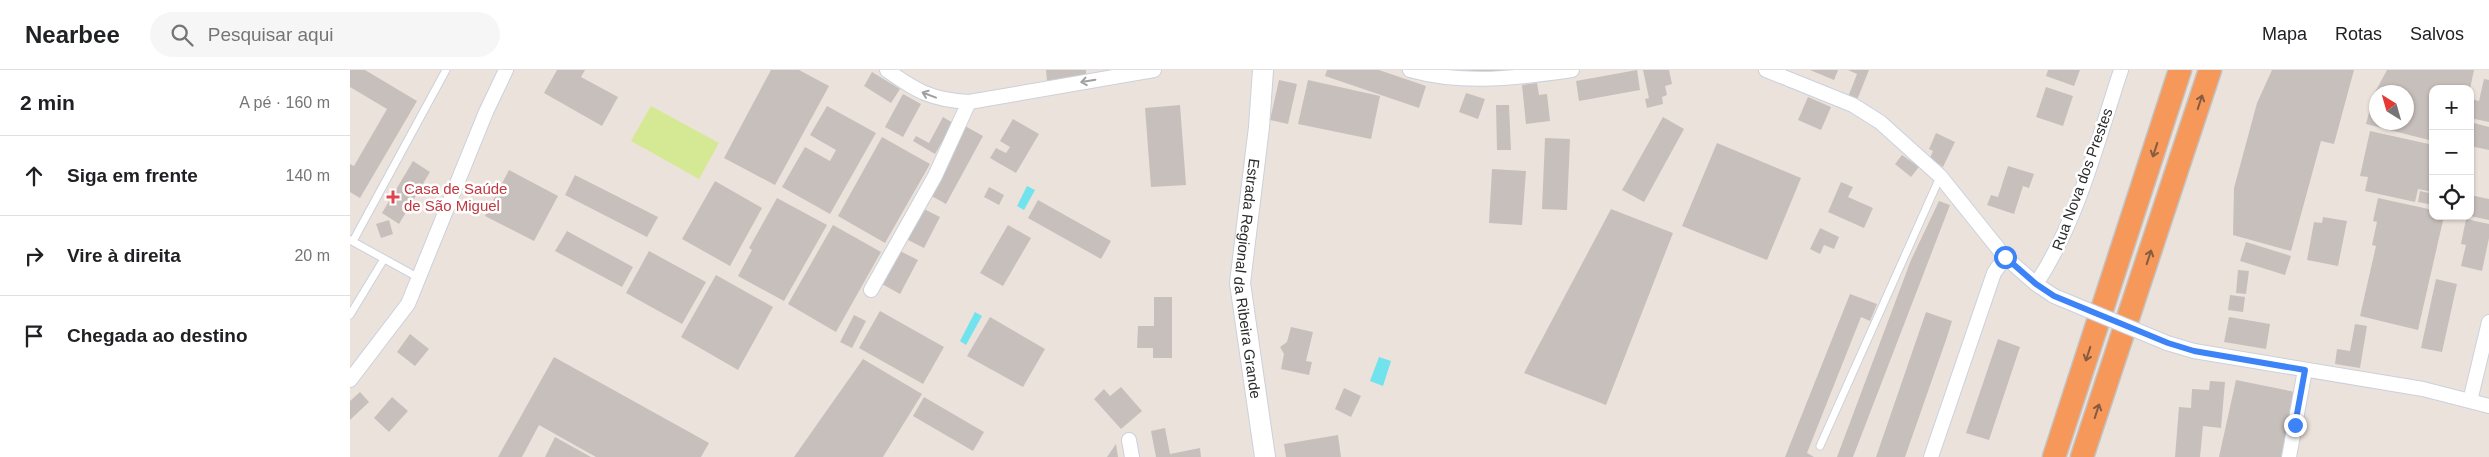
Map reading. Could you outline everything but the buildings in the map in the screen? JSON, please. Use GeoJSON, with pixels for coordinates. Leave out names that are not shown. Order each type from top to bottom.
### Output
{"type":"FeatureCollection","features":[{"type":"Feature","properties":{"kind":"highway"},"geometry":{"type":"LineString","coordinates":[[2054,457],[2180,70]]}},
{"type":"Feature","properties":{"kind":"highway"},"geometry":{"type":"LineString","coordinates":[[2082,457],[2210,70]]}},
{"type":"Feature","properties":{"kind":"main road","name":"Estrada Regional da Ribeira Grande"},"geometry":{"type":"LineString","coordinates":[[1263,70],[1260,126],[1240,283],[1265,457]]}},
{"type":"Feature","properties":{"kind":"street"},"geometry":{"type":"LineString","coordinates":[[350,380],[408,304],[486,112],[506,70]]}},
{"type":"Feature","properties":{"kind":"street"},"geometry":{"type":"LineString","coordinates":[[887,70],[914,89],[930,97],[947,101],[969,102],[1154,70]]}},
{"type":"Feature","properties":{"kind":"street"},"geometry":{"type":"LineString","coordinates":[[1416,71],[1497,80],[1572,70]]}},
{"type":"Feature","properties":{"kind":"street"},"geometry":{"type":"LineString","coordinates":[[1766,70],[1867,112],[1940,176],[2005,257],[2036,284],[2054,296],[2168,343],[2194,351],[2423,389],[2489,406]]}},
{"type":"Feature","properties":{"kind":"street","name":"Rua Nova dos Prestes"},"geometry":{"type":"LineString","coordinates":[[2036,284],[2054,257],[2070,218],[2121,70]]}},
{"type":"Feature","properties":{"kind":"street"},"geometry":{"type":"LineString","coordinates":[[871,290],[935,176],[969,102]]}},
{"type":"Feature","properties":{"kind":"street"},"geometry":{"type":"LineString","coordinates":[[1930,457],[1994,273],[2005,257]]}},
{"type":"Feature","properties":{"kind":"street"},"geometry":{"type":"LineString","coordinates":[[2470,401],[2489,322]]}},
{"type":"Feature","properties":{"kind":"street"},"geometry":{"type":"LineString","coordinates":[[2289,457],[2305,370]]}},
{"type":"Feature","properties":{"kind":"street"},"geometry":{"type":"LineString","coordinates":[[1129,440],[1132,457]]}},
{"type":"Feature","properties":{"kind":"lane"},"geometry":{"type":"LineString","coordinates":[[419,278],[351,241],[446,70]]}},
{"type":"Feature","properties":{"kind":"lane"},"geometry":{"type":"LineString","coordinates":[[1820,446],[1940,176]]}},
{"type":"Feature","properties":{"kind":"lane"},"geometry":{"type":"LineString","coordinates":[[350,315],[384,259]]}},
{"type":"Feature","properties":{"kind":"green space"},"geometry":{"type":"Polygon","coordinates":[[[651,106],[719,143],[699,179],[631,141],[651,106]]]}},
{"type":"Feature","properties":{"kind":"water"},"geometry":{"type":"Polygon","coordinates":[[[1027,186],[1035,190],[1024,210],[1017,206],[1027,186]]]}},
{"type":"Feature","properties":{"kind":"water"},"geometry":{"type":"Polygon","coordinates":[[[975,312],[982,316],[966,345],[960,341],[975,312]]]}},
{"type":"Feature","properties":{"kind":"water"},"geometry":{"type":"Polygon","coordinates":[[[1379,357],[1391,361],[1383,386],[1370,381],[1379,357]]]}},
{"type":"Feature","properties":{"kind":"place","name":"Casa de Saúde de São Miguel"},"geometry":{"type":"Point","coordinates":[393,197]}},
{"type":"Feature","properties":{"kind":"route"},"geometry":{"type":"LineString","coordinates":[[2005,257],[2020,272],[2054,296],[2168,343],[2194,351],[2305,370],[2295,425]]}}]}
